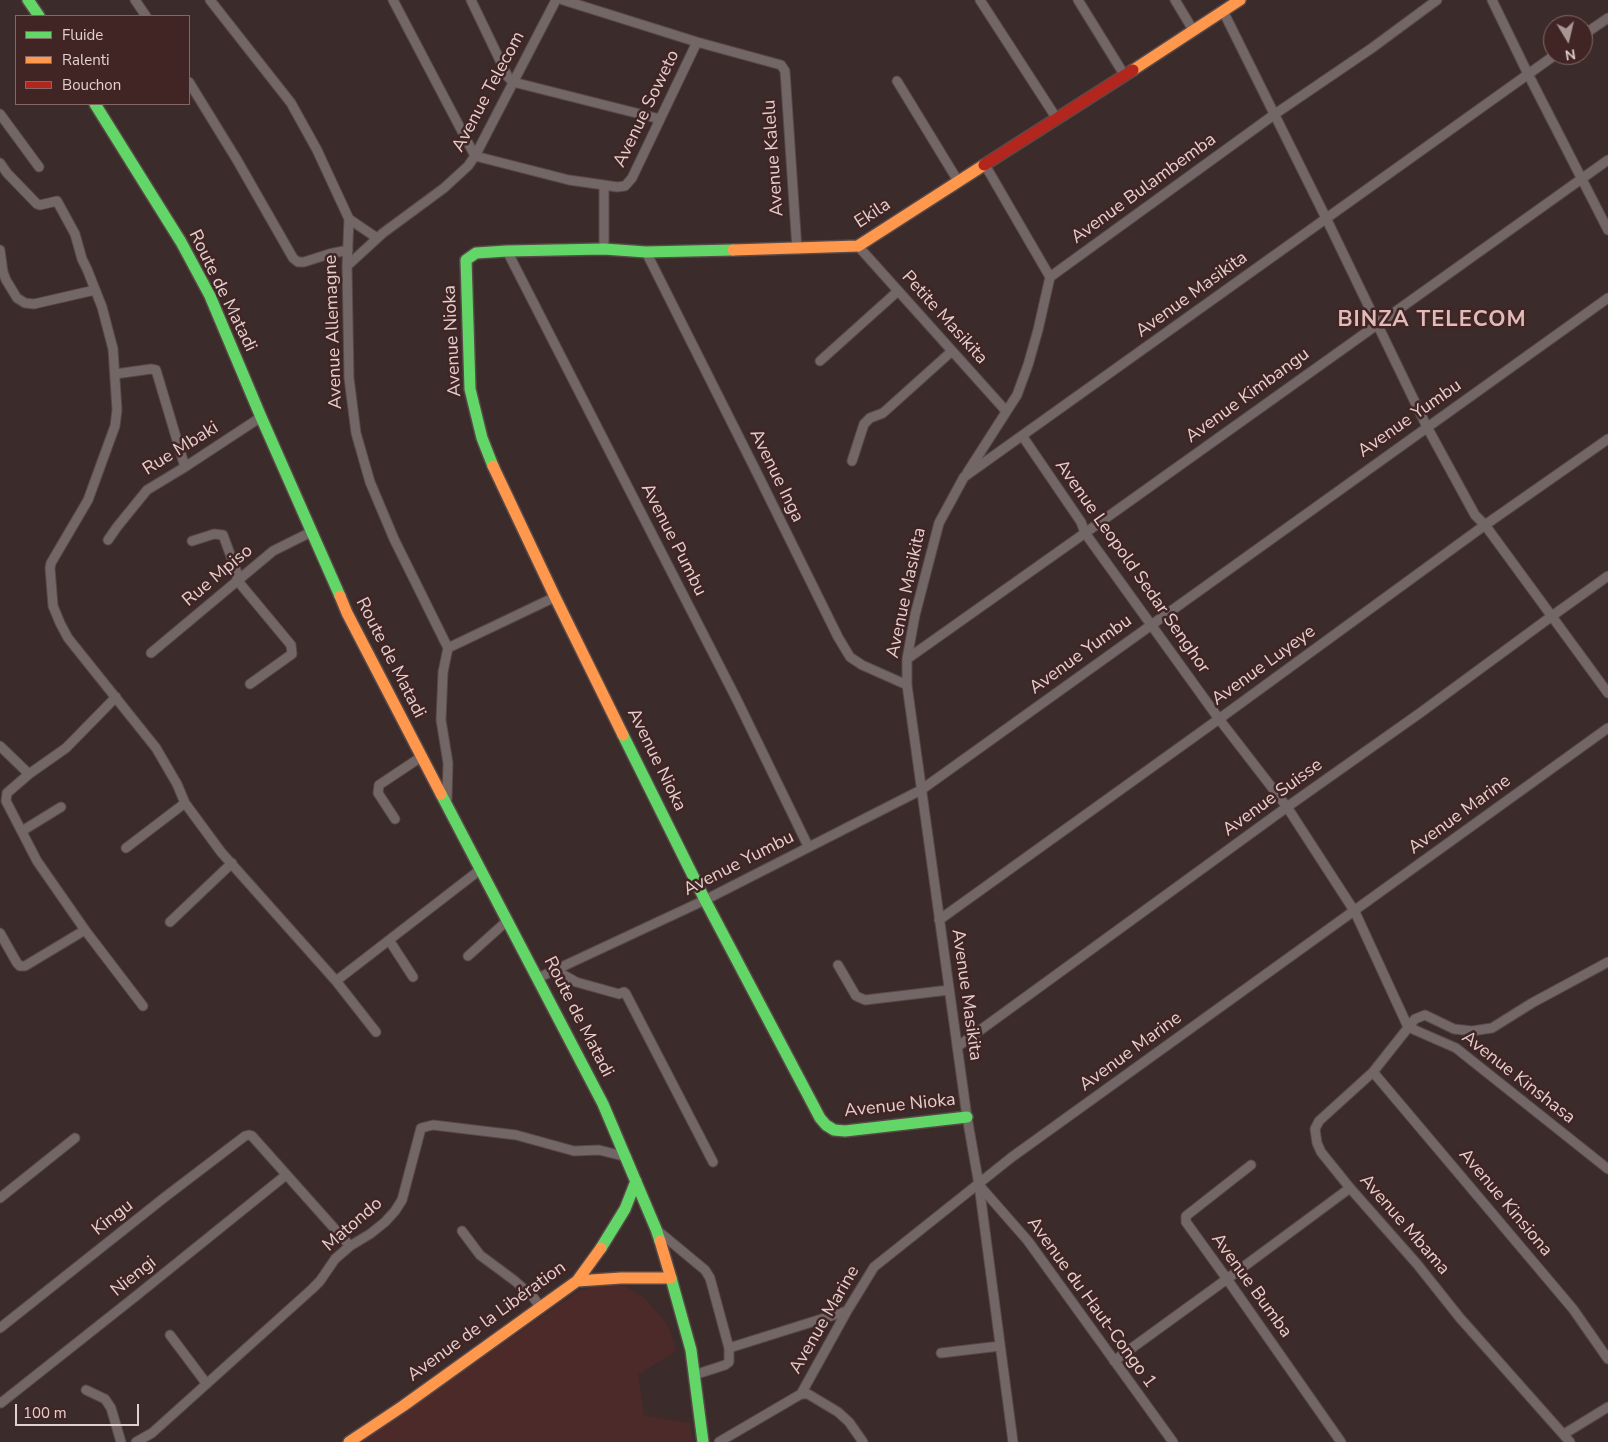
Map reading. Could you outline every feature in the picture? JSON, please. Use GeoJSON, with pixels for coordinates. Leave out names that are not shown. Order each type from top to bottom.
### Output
{"type":"FeatureCollection","features":[{"type":"Feature","properties":{"kind":"main road"},"geometry":{"type":"LineString","coordinates":[[28,0],[37,15]]}},
{"type":"Feature","properties":{"kind":"main road","name":"Ekila"},"geometry":{"type":"LineString","coordinates":[[466,260],[476,252],[604,249],[646,252],[858,246],[958,180],[1125,76],[1240,0]]}},
{"type":"Feature","properties":{"kind":"main road","name":"Route de Matadi"},"geometry":{"type":"LineString","coordinates":[[96,105],[155,199],[210,296],[260,416],[350,620],[604,1104],[656,1229],[671,1278]]}},
{"type":"Feature","properties":{"kind":"main road","name":"Avenue Nioka"},"geometry":{"type":"LineString","coordinates":[[466,260],[470,389],[482,438],[495,472],[554,597],[705,900],[820,1118],[834,1130],[844,1131],[967,1117]]}},
{"type":"Feature","properties":{"kind":"main road","name":"Avenue de la Libération"},"geometry":{"type":"LineString","coordinates":[[349,1442],[403,1406],[577,1281],[604,1244],[625,1209],[636,1181]]}},
{"type":"Feature","properties":{"kind":"main road"},"geometry":{"type":"LineString","coordinates":[[577,1281],[621,1278],[671,1278],[684,1322],[694,1374],[703,1442]]}},
{"type":"Feature","properties":{"kind":"street"},"geometry":{"type":"LineString","coordinates":[[135,0],[145,15]]}},
{"type":"Feature","properties":{"kind":"street","name":"Avenue Allemagne"},"geometry":{"type":"LineString","coordinates":[[210,0],[291,103],[318,150],[349,219],[347,266],[349,378],[356,433],[370,482],[394,539],[448,648]]}},
{"type":"Feature","properties":{"kind":"street"},"geometry":{"type":"LineString","coordinates":[[393,0],[475,156]]}},
{"type":"Feature","properties":{"kind":"street"},"geometry":{"type":"LineString","coordinates":[[471,0],[508,77],[513,82],[660,119]]}},
{"type":"Feature","properties":{"kind":"street","name":"Avenue Telecom"},"geometry":{"type":"LineString","coordinates":[[347,266],[378,238],[444,188],[468,166],[475,156],[556,0]]}},
{"type":"Feature","properties":{"kind":"street"},"geometry":{"type":"LineString","coordinates":[[563,0],[697,42]]}},
{"type":"Feature","properties":{"kind":"street"},"geometry":{"type":"LineString","coordinates":[[980,0],[1057,119]]}},
{"type":"Feature","properties":{"kind":"street"},"geometry":{"type":"LineString","coordinates":[[1078,0],[1125,76]]}},
{"type":"Feature","properties":{"kind":"street"},"geometry":{"type":"LineString","coordinates":[[1175,0],[1193,30]]}},
{"type":"Feature","properties":{"kind":"street","name":"Avenue Bulambemba"},"geometry":{"type":"LineString","coordinates":[[1050,277],[1275,114],[1372,48],[1437,0]]}},
{"type":"Feature","properties":{"kind":"street"},"geometry":{"type":"LineString","coordinates":[[1492,0],[1608,230]]}},
{"type":"Feature","properties":{"kind":"street"},"geometry":{"type":"LineString","coordinates":[[1223,10],[1427,427],[1475,515],[1608,693]]}},
{"type":"Feature","properties":{"kind":"street"},"geometry":{"type":"LineString","coordinates":[[1593,28],[1608,18]]}},
{"type":"Feature","properties":{"kind":"street","name":"Avenue Soweto"},"geometry":{"type":"LineString","coordinates":[[475,156],[569,180],[624,186],[632,178],[697,42]]}},
{"type":"Feature","properties":{"kind":"street","name":"Avenue Kalelu"},"geometry":{"type":"LineString","coordinates":[[697,42],[782,65],[785,71],[797,249]]}},
{"type":"Feature","properties":{"kind":"street","name":"Avenue Masikita"},"geometry":{"type":"LineString","coordinates":[[1013,1442],[979,1184],[967,1117],[920,790],[907,685],[907,659],[915,615],[939,523],[964,477],[1543,63]]}},
{"type":"Feature","properties":{"kind":"street"},"geometry":{"type":"LineString","coordinates":[[897,81],[958,180]]}},
{"type":"Feature","properties":{"kind":"street"},"geometry":{"type":"LineString","coordinates":[[190,84],[237,160],[293,258],[298,262],[304,262],[348,250]]}},
{"type":"Feature","properties":{"kind":"street"},"geometry":{"type":"LineString","coordinates":[[0,114],[39,167]]}},
{"type":"Feature","properties":{"kind":"street","name":"Avenue Kimbangu"},"geometry":{"type":"LineString","coordinates":[[907,659],[1608,160]]}},
{"type":"Feature","properties":{"kind":"street"},"geometry":{"type":"LineString","coordinates":[[0,163],[7,173],[37,204],[58,201],[75,234],[82,259],[102,307],[113,349],[118,410],[115,426],[88,500],[52,563],[50,576],[52,606],[68,638],[156,748],[177,784],[185,803],[232,863],[336,981],[376,1032]]}},
{"type":"Feature","properties":{"kind":"street"},"geometry":{"type":"LineString","coordinates":[[964,477],[1017,395],[1038,330],[1050,277],[985,164]]}},
{"type":"Feature","properties":{"kind":"street"},"geometry":{"type":"LineString","coordinates":[[604,185],[604,249]]}},
{"type":"Feature","properties":{"kind":"street"},"geometry":{"type":"LineString","coordinates":[[349,219],[378,238]]}},
{"type":"Feature","properties":{"kind":"street","name":"Petite Masikita"},"geometry":{"type":"LineString","coordinates":[[858,246],[1006,411]]}},
{"type":"Feature","properties":{"kind":"street"},"geometry":{"type":"LineString","coordinates":[[0,250],[6,280],[17,298],[25,303],[34,304],[95,290]]}},
{"type":"Feature","properties":{"kind":"street","name":"Avenue Pumbu"},"geometry":{"type":"LineString","coordinates":[[507,251],[737,700],[808,846]]}},
{"type":"Feature","properties":{"kind":"street","name":"Avenue Inga"},"geometry":{"type":"LineString","coordinates":[[646,252],[838,637],[850,657],[862,665],[907,685]]}},
{"type":"Feature","properties":{"kind":"street"},"geometry":{"type":"LineString","coordinates":[[820,361],[898,291]]}},
{"type":"Feature","properties":{"kind":"street","name":"Avenue Yumbu"},"geometry":{"type":"LineString","coordinates":[[538,978],[705,900],[920,790],[1608,298]]}},
{"type":"Feature","properties":{"kind":"street"},"geometry":{"type":"LineString","coordinates":[[852,461],[864,424],[870,418],[883,413],[952,351]]}},
{"type":"Feature","properties":{"kind":"street"},"geometry":{"type":"LineString","coordinates":[[115,374],[156,370],[184,467]]}},
{"type":"Feature","properties":{"kind":"street","name":"Rue Mbaki"},"geometry":{"type":"LineString","coordinates":[[108,540],[117,526],[147,490],[260,416]]}},
{"type":"Feature","properties":{"kind":"street","name":"Avenue Leopold Sedar Senghor"},"geometry":{"type":"LineString","coordinates":[[1022,437],[1080,522],[1085,534],[1286,807],[1354,912]]}},
{"type":"Feature","properties":{"kind":"street","name":"Avenue Luyeye"},"geometry":{"type":"LineString","coordinates":[[939,920],[1220,719],[1484,525],[1608,438]]}},
{"type":"Feature","properties":{"kind":"street","name":"Rue Mpiso"},"geometry":{"type":"LineString","coordinates":[[151,653],[273,551],[311,532]]}},
{"type":"Feature","properties":{"kind":"street"},"geometry":{"type":"LineString","coordinates":[[192,542],[214,534],[223,535],[238,573],[237,580],[292,648],[292,654],[250,684]]}},
{"type":"Feature","properties":{"kind":"street","name":"Avenue Suisse"},"geometry":{"type":"LineString","coordinates":[[957,1047],[1286,807],[1420,713],[1608,576]]}},
{"type":"Feature","properties":{"kind":"street"},"geometry":{"type":"LineString","coordinates":[[447,804],[448,763],[440,720],[443,672],[448,648],[554,597]]}},
{"type":"Feature","properties":{"kind":"street"},"geometry":{"type":"LineString","coordinates":[[116,697],[66,748],[29,774],[6,796],[7,804],[37,861],[85,930],[143,1006]]}},
{"type":"Feature","properties":{"kind":"street","name":"Avenue Marine"},"geometry":{"type":"LineString","coordinates":[[718,1442],[800,1394],[847,1310],[874,1267],[1012,1157],[1608,728]]}},
{"type":"Feature","properties":{"kind":"street"},"geometry":{"type":"LineString","coordinates":[[0,746],[29,774]]}},
{"type":"Feature","properties":{"kind":"street"},"geometry":{"type":"LineString","coordinates":[[395,819],[378,793],[379,785],[422,756]]}},
{"type":"Feature","properties":{"kind":"street"},"geometry":{"type":"LineString","coordinates":[[126,848],[185,803]]}},
{"type":"Feature","properties":{"kind":"street"},"geometry":{"type":"LineString","coordinates":[[22,831],[62,807]]}},
{"type":"Feature","properties":{"kind":"street"},"geometry":{"type":"LineString","coordinates":[[170,922],[232,863]]}},
{"type":"Feature","properties":{"kind":"street"},"geometry":{"type":"LineString","coordinates":[[336,981],[481,869]]}},
{"type":"Feature","properties":{"kind":"street"},"geometry":{"type":"LineString","coordinates":[[1354,912],[1408,1027],[1416,1019],[1425,1015],[1454,1029],[1472,1031],[1492,1028],[1532,1003],[1608,962]]}},
{"type":"Feature","properties":{"kind":"street"},"geometry":{"type":"LineString","coordinates":[[468,956],[508,920]]}},
{"type":"Feature","properties":{"kind":"street"},"geometry":{"type":"LineString","coordinates":[[0,933],[17,963],[20,966],[25,966],[85,930]]}},
{"type":"Feature","properties":{"kind":"street"},"geometry":{"type":"LineString","coordinates":[[388,940],[414,977]]}},
{"type":"Feature","properties":{"kind":"street"},"geometry":{"type":"LineString","coordinates":[[838,965],[856,996],[865,1000],[949,990]]}},
{"type":"Feature","properties":{"kind":"street"},"geometry":{"type":"LineString","coordinates":[[555,970],[576,982],[619,994],[624,992],[626,994],[713,1162]]}},
{"type":"Feature","properties":{"kind":"street","name":"Avenue Mbama"},"geometry":{"type":"LineString","coordinates":[[1408,1027],[1373,1072],[1318,1121],[1315,1129],[1317,1143],[1321,1152],[1350,1188],[1417,1264],[1460,1318],[1570,1442]]}},
{"type":"Feature","properties":{"kind":"street","name":"Avenue Kinshasa"},"geometry":{"type":"LineString","coordinates":[[1408,1027],[1456,1048],[1608,1169]]}},
{"type":"Feature","properties":{"kind":"street","name":"Avenue Kinsiona"},"geometry":{"type":"LineString","coordinates":[[1373,1072],[1573,1309],[1608,1359]]}},
{"type":"Feature","properties":{"kind":"street","name":"Matondo"},"geometry":{"type":"LineString","coordinates":[[136,1442],[152,1433],[312,1290],[336,1259],[350,1246],[370,1234],[395,1211],[402,1200],[421,1128],[433,1125],[516,1134],[574,1150],[599,1150],[626,1157]]}},
{"type":"Feature","properties":{"kind":"street","name":"Kingu"},"geometry":{"type":"LineString","coordinates":[[0,1328],[245,1136],[252,1136],[286,1175]]}},
{"type":"Feature","properties":{"kind":"street"},"geometry":{"type":"LineString","coordinates":[[0,1198],[75,1138]]}},
{"type":"Feature","properties":{"kind":"street","name":"Avenue Bumba"},"geometry":{"type":"LineString","coordinates":[[1251,1166],[1186,1216],[1185,1219],[1188,1226],[1228,1279],[1336,1441]]}},
{"type":"Feature","properties":{"kind":"street"},"geometry":{"type":"LineString","coordinates":[[286,1175],[350,1246]]}},
{"type":"Feature","properties":{"kind":"street","name":"Niengi"},"geometry":{"type":"LineString","coordinates":[[1,1402],[286,1175]]}},
{"type":"Feature","properties":{"kind":"street","name":"Avenue du Haut-Congo 1"},"geometry":{"type":"LineString","coordinates":[[979,1184],[1028,1241],[1172,1442]]}},
{"type":"Feature","properties":{"kind":"street"},"geometry":{"type":"LineString","coordinates":[[1114,1361],[1350,1188]]}},
{"type":"Feature","properties":{"kind":"street"},"geometry":{"type":"LineString","coordinates":[[656,1229],[705,1270],[710,1278],[729,1348],[729,1362],[725,1365],[694,1374]]}},
{"type":"Feature","properties":{"kind":"street"},"geometry":{"type":"LineString","coordinates":[[462,1231],[480,1255],[515,1281],[533,1297],[541,1308]]}},
{"type":"Feature","properties":{"kind":"street"},"geometry":{"type":"LineString","coordinates":[[729,1348],[847,1310]]}},
{"type":"Feature","properties":{"kind":"street"},"geometry":{"type":"LineString","coordinates":[[170,1335],[206,1384]]}},
{"type":"Feature","properties":{"kind":"street"},"geometry":{"type":"LineString","coordinates":[[941,1352],[1000,1346]]}},
{"type":"Feature","properties":{"kind":"street"},"geometry":{"type":"LineString","coordinates":[[86,1390],[105,1399],[111,1408],[121,1442]]}},
{"type":"Feature","properties":{"kind":"street"},"geometry":{"type":"LineString","coordinates":[[800,1394],[808,1394],[838,1412],[849,1422],[863,1442]]}},
{"type":"Feature","properties":{"kind":"street"},"geometry":{"type":"LineString","coordinates":[[1564,1434],[1608,1407]]}},
{"type":"Feature","properties":{"kind":"shaded area"},"geometry":{"type":"Polygon","coordinates":[[[602,1284],[625,1286],[645,1298],[669,1327],[676,1351],[638,1375],[644,1415],[690,1423],[693,1442],[361,1442],[579,1291],[602,1284]]]}},
{"type":"Feature","properties":{"kind":"traffic: fast"},"geometry":{"type":"LineString","coordinates":[[28,0],[38,15]]}},
{"type":"Feature","properties":{"kind":"traffic: fast"},"geometry":{"type":"LineString","coordinates":[[96,105],[181,242],[210,296],[340,596]]}},
{"type":"Feature","properties":{"kind":"traffic: fast"},"geometry":{"type":"LineString","coordinates":[[493,466],[482,438],[470,389],[466,260],[476,253],[507,251],[604,249],[646,252],[733,250]]}},
{"type":"Feature","properties":{"kind":"traffic: fast"},"geometry":{"type":"LineString","coordinates":[[623,735],[705,900],[820,1118],[826,1125],[834,1130],[845,1131],[967,1117]]}},
{"type":"Feature","properties":{"kind":"traffic: fast"},"geometry":{"type":"LineString","coordinates":[[441,794],[603,1104],[660,1241]]}},
{"type":"Feature","properties":{"kind":"traffic: fast"},"geometry":{"type":"LineString","coordinates":[[601,1248],[625,1209],[636,1181]]}},
{"type":"Feature","properties":{"kind":"traffic: fast"},"geometry":{"type":"LineString","coordinates":[[671,1278],[691,1350],[703,1442]]}},
{"type":"Feature","properties":{"kind":"traffic: slow"},"geometry":{"type":"LineString","coordinates":[[1133,70],[1240,0]]}},
{"type":"Feature","properties":{"kind":"traffic: slow"},"geometry":{"type":"LineString","coordinates":[[733,250],[858,246],[984,165]]}},
{"type":"Feature","properties":{"kind":"traffic: slow"},"geometry":{"type":"LineString","coordinates":[[493,466],[623,735]]}},
{"type":"Feature","properties":{"kind":"traffic: slow"},"geometry":{"type":"LineString","coordinates":[[340,596],[441,794]]}},
{"type":"Feature","properties":{"kind":"traffic: slow"},"geometry":{"type":"LineString","coordinates":[[577,1281],[621,1278],[671,1278],[660,1241]]}},
{"type":"Feature","properties":{"kind":"traffic: slow"},"geometry":{"type":"LineString","coordinates":[[349,1442],[403,1406],[577,1281],[601,1248]]}},
{"type":"Feature","properties":{"kind":"traffic: jam"},"geometry":{"type":"LineString","coordinates":[[984,165],[1133,70]]}},
{"type":"Feature","properties":{"kind":"district","name":"BINZA TELECOM"},"geometry":{"type":"Point","coordinates":[1432,321]}}]}
